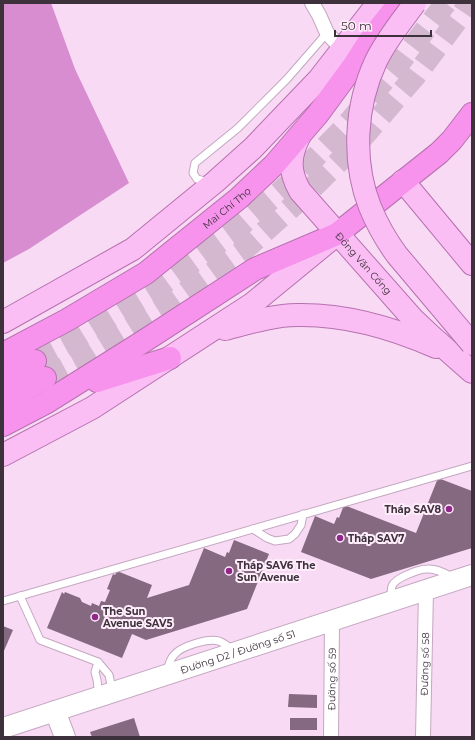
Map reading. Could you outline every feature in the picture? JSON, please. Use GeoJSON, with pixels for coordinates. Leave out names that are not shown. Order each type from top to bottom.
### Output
{"type":"FeatureCollection","features":[{"type":"Feature","properties":{"kind":"highway","name":"Mai Chí Thọ"},"geometry":{"type":"LineString","coordinates":[[3,354],[67,320],[146,273],[239,198],[274,166],[318,114],[354,65],[370,40],[399,3]]}},
{"type":"Feature","properties":{"kind":"highway"},"geometry":{"type":"LineString","coordinates":[[3,425],[47,402],[141,344],[254,269],[337,234],[443,149],[472,114]]}},
{"type":"Feature","properties":{"kind":"highway"},"geometry":{"type":"LineString","coordinates":[[47,402],[99,380],[170,358]]}},
{"type":"Feature","properties":{"kind":"highway"},"geometry":{"type":"LineString","coordinates":[[3,378],[40,370],[3,401]]}},
{"type":"Feature","properties":{"kind":"main road"},"geometry":{"type":"LineString","coordinates":[[3,322],[133,249],[215,182],[254,148],[319,79],[378,3]]}},
{"type":"Feature","properties":{"kind":"main road"},"geometry":{"type":"LineString","coordinates":[[415,3],[384,45],[369,78],[363,96],[359,126],[358,151],[360,169],[370,206],[386,240],[472,344]]}},
{"type":"Feature","properties":{"kind":"main road","name":"Đồng Văn Cống"},"geometry":{"type":"LineString","coordinates":[[299,137],[294,146],[292,174],[295,183],[305,198],[413,319],[472,372]]}},
{"type":"Feature","properties":{"kind":"main road"},"geometry":{"type":"LineString","coordinates":[[403,181],[472,264]]}},
{"type":"Feature","properties":{"kind":"main road"},"geometry":{"type":"LineString","coordinates":[[3,455],[92,408],[252,304],[337,234]]}},
{"type":"Feature","properties":{"kind":"main road"},"geometry":{"type":"LineString","coordinates":[[206,334],[262,319],[296,315],[332,316],[362,322],[400,333],[450,353]]}},
{"type":"Feature","properties":{"kind":"street"},"geometry":{"type":"LineString","coordinates":[[312,3],[328,33],[342,49]]}},
{"type":"Feature","properties":{"kind":"street","name":"Đường D2 / Đường số 51"},"geometry":{"type":"LineString","coordinates":[[3,728],[465,578]]}},
{"type":"Feature","properties":{"kind":"street","name":"Đường số 58"},"geometry":{"type":"LineString","coordinates":[[423,737],[426,590]]}},
{"type":"Feature","properties":{"kind":"street","name":"Đường số 59"},"geometry":{"type":"LineString","coordinates":[[331,737],[332,621]]}},
{"type":"Feature","properties":{"kind":"street"},"geometry":{"type":"LineString","coordinates":[[55,711],[65,737]]}},
{"type":"Feature","properties":{"kind":"lane"},"geometry":{"type":"LineString","coordinates":[[215,182],[197,179],[193,173],[195,163],[238,128],[287,79],[328,33]]}},
{"type":"Feature","properties":{"kind":"lane"},"geometry":{"type":"LineString","coordinates":[[3,601],[472,466]]}},
{"type":"Feature","properties":{"kind":"lane"},"geometry":{"type":"LineString","coordinates":[[254,529],[267,538],[275,541],[289,539],[295,534],[301,525],[303,514]]}},
{"type":"Feature","properties":{"kind":"lane"},"geometry":{"type":"LineString","coordinates":[[391,602],[392,586],[399,578],[410,574],[427,569],[465,578]]}},
{"type":"Feature","properties":{"kind":"lane"},"geometry":{"type":"LineString","coordinates":[[20,596],[40,640],[98,662],[109,675],[106,694]]}},
{"type":"Feature","properties":{"kind":"lane"},"geometry":{"type":"LineString","coordinates":[[98,662],[95,672],[97,680],[106,694]]}},
{"type":"Feature","properties":{"kind":"shaded area"},"geometry":{"type":"Polygon","coordinates":[[[3,3],[51,3],[75,69],[129,183],[29,249],[3,263],[3,3]]]}},
{"type":"Feature","properties":{"kind":"building"},"geometry":{"type":"Polygon","coordinates":[[[438,478],[472,491],[472,548],[371,579],[301,552],[315,516],[334,524],[337,517],[339,518],[344,505],[416,533],[438,478]]]}},
{"type":"Feature","properties":{"kind":"building"},"geometry":{"type":"Polygon","coordinates":[[[234,540],[269,554],[247,609],[146,640],[132,634],[122,658],[47,628],[62,592],[64,594],[65,592],[80,598],[82,602],[91,606],[92,603],[99,606],[101,601],[105,602],[110,590],[107,589],[113,574],[115,575],[117,571],[152,585],[147,598],[189,585],[204,548],[225,557],[227,552],[229,553],[234,540]]]}},
{"type":"Feature","properties":{"kind":"building"},"geometry":{"type":"Polygon","coordinates":[[[3,626],[13,630],[3,653],[3,626]]]}},
{"type":"Feature","properties":{"kind":"building"},"geometry":{"type":"Polygon","coordinates":[[[289,694],[317,695],[317,708],[288,707],[289,694]]]}},
{"type":"Feature","properties":{"kind":"building"},"geometry":{"type":"Polygon","coordinates":[[[134,718],[140,737],[92,737],[90,732],[134,718]]]}},
{"type":"Feature","properties":{"kind":"building"},"geometry":{"type":"Polygon","coordinates":[[[290,718],[317,718],[317,730],[290,730],[290,718]]]}},
{"type":"Feature","properties":{"kind":"tunnel"},"geometry":{"type":"LineString","coordinates":[[35,361],[72,341],[159,287],[231,234],[290,183],[343,129],[401,61],[446,3]]}},
{"type":"Feature","properties":{"kind":"tunnel"},"geometry":{"type":"LineString","coordinates":[[45,378],[82,358],[170,303],[244,250],[304,196],[357,144],[416,75],[469,3]]}},
{"type":"Feature","properties":{"kind":"place","name":"Tháp SAV8"},"geometry":{"type":"Point","coordinates":[449,509]}},
{"type":"Feature","properties":{"kind":"place","name":"Tháp SAV7"},"geometry":{"type":"Point","coordinates":[340,538]}},
{"type":"Feature","properties":{"kind":"place","name":"Tháp SAV6 The Sun Avenue"},"geometry":{"type":"Point","coordinates":[229,571]}},
{"type":"Feature","properties":{"kind":"place","name":"The Sun Avenue SAV5"},"geometry":{"type":"Point","coordinates":[95,617]}}]}
